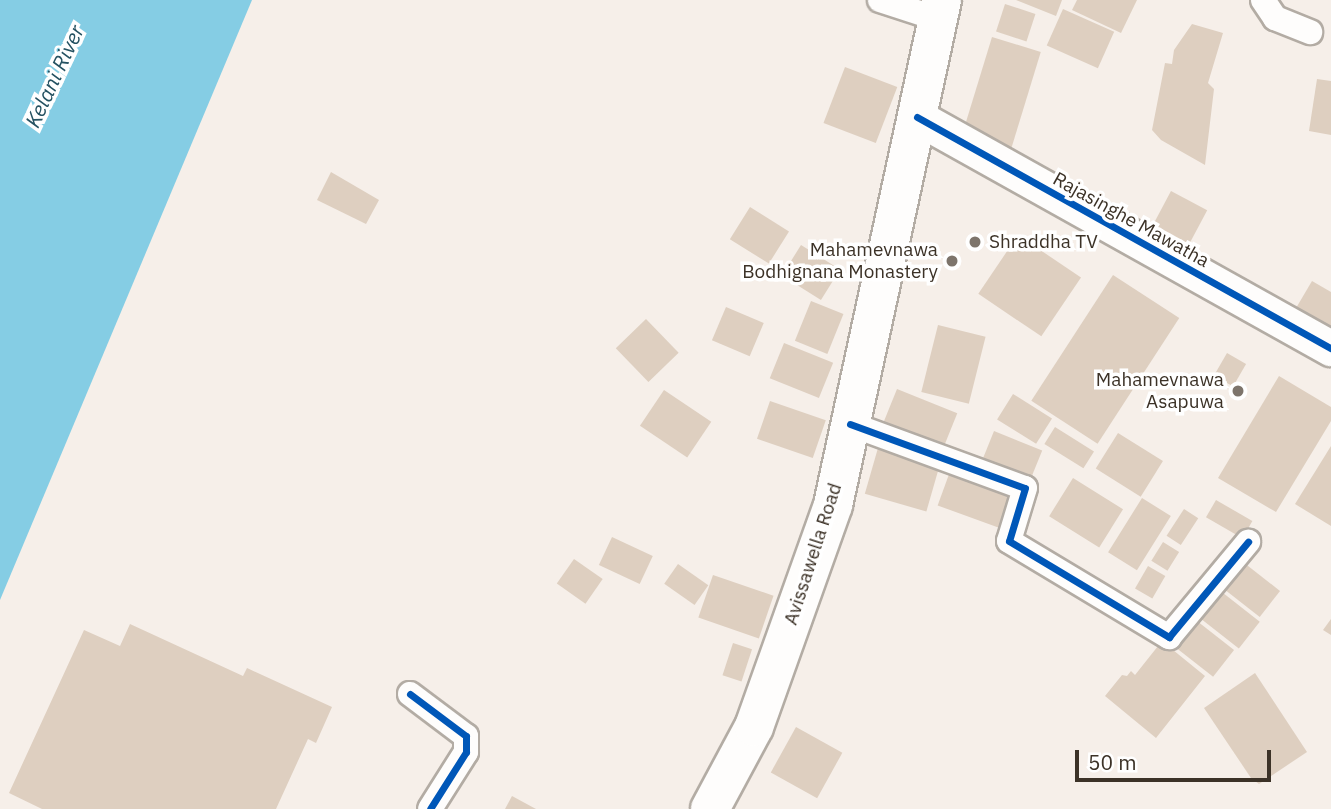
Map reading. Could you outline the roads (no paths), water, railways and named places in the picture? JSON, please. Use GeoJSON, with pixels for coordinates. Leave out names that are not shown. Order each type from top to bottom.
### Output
{"type":"FeatureCollection","features":[{"type":"Feature","properties":{"kind":"main road","name":"Avissawella Road"},"geometry":{"type":"LineString","coordinates":[[710,809],[754,727],[833,505],[940,10]]}},
{"type":"Feature","properties":{"kind":"street"},"geometry":{"type":"LineString","coordinates":[[880,0],[940,10]]}},
{"type":"Feature","properties":{"kind":"street"},"geometry":{"type":"LineString","coordinates":[[1263,0],[1275,18],[1310,32]]}},
{"type":"Feature","properties":{"kind":"street","name":"Rajasinghe Mawatha"},"geometry":{"type":"LineString","coordinates":[[917,117],[1331,348]]}},
{"type":"Feature","properties":{"kind":"street"},"geometry":{"type":"LineString","coordinates":[[850,424],[1025,488],[1009,541],[1169,637],[1248,542]]}},
{"type":"Feature","properties":{"kind":"street"},"geometry":{"type":"LineString","coordinates":[[410,694],[466,736],[466,752],[430,809]]}},
{"type":"Feature","properties":{"kind":"water","name":"Kelani River"},"geometry":{"type":"Polygon","coordinates":[[[0,0],[252,0],[0,600],[0,0]]]}},
{"type":"Feature","properties":{"kind":"place","name":"Shraddha TV"},"geometry":{"type":"Point","coordinates":[975,242]}},
{"type":"Feature","properties":{"kind":"place","name":"Mahamevnawa Bodhignana Monastery"},"geometry":{"type":"Point","coordinates":[952,261]}},
{"type":"Feature","properties":{"kind":"place","name":"Mahamevnawa Asapuwa"},"geometry":{"type":"Point","coordinates":[1238,391]}}]}
